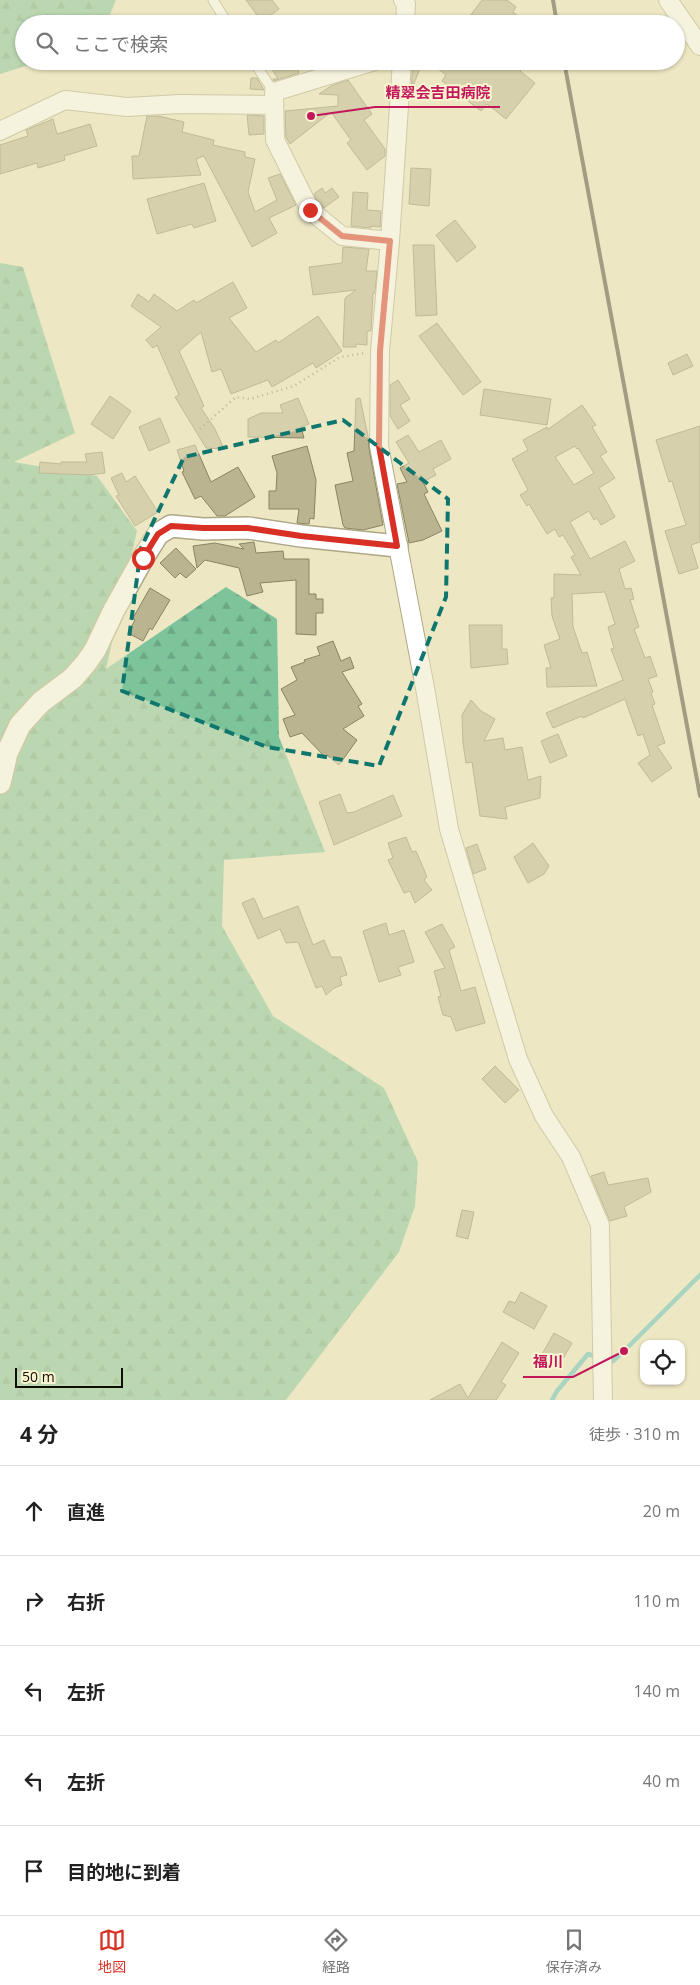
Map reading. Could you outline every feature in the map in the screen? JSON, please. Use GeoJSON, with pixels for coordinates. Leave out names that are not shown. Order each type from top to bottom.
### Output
{"type":"FeatureCollection","features":[{"type":"Feature","properties":{"kind":"street"},"geometry":{"type":"LineString","coordinates":[[668,0],[678,15]]}},
{"type":"Feature","properties":{"kind":"street"},"geometry":{"type":"LineString","coordinates":[[406,15],[408,1]]}},
{"type":"Feature","properties":{"kind":"street"},"geometry":{"type":"LineString","coordinates":[[685,24],[700,46]]}},
{"type":"Feature","properties":{"kind":"street"},"geometry":{"type":"LineString","coordinates":[[0,131],[65,100],[127,107],[274,98],[350,70]]}},
{"type":"Feature","properties":{"kind":"street"},"geometry":{"type":"LineString","coordinates":[[401,70],[390,241],[380,351],[379,446],[425,688],[449,830],[518,1059],[544,1116],[571,1157],[600,1225],[603,1400]]}},
{"type":"Feature","properties":{"kind":"street"},"geometry":{"type":"LineString","coordinates":[[274,98],[275,140],[310,210],[342,236],[390,241]]}},
{"type":"Feature","properties":{"kind":"street"},"geometry":{"type":"LineString","coordinates":[[0,782],[7,753],[20,725],[42,702],[73,678],[86,663],[95,650],[127,584],[148,550],[158,534],[171,526],[248,528],[301,536],[397,546]]}},
{"type":"Feature","properties":{"kind":"lane"},"geometry":{"type":"LineString","coordinates":[[213,0],[222,15]]}},
{"type":"Feature","properties":{"kind":"lane"},"geometry":{"type":"LineString","coordinates":[[258,70],[274,98]]}},
{"type":"Feature","properties":{"kind":"path"},"geometry":{"type":"LineString","coordinates":[[200,428],[236,397],[250,398],[294,386],[340,357],[380,351]]}},
{"type":"Feature","properties":{"kind":"highlighted area"},"geometry":{"type":"Polygon","coordinates":[[[343,420],[448,499],[446,597],[379,766],[267,747],[122,691],[141,548],[184,457],[343,420]]]}},
{"type":"Feature","properties":{"kind":"green space"},"geometry":{"type":"Polygon","coordinates":[[[0,0],[116,0],[110,15],[15,15],[15,69],[0,74],[0,0]]]}},
{"type":"Feature","properties":{"kind":"green space"},"geometry":{"type":"Polygon","coordinates":[[[0,263],[23,267],[75,433],[14,462],[97,476],[137,531],[106,669],[226,587],[277,619],[279,737],[325,852],[224,860],[222,926],[273,1016],[384,1088],[418,1162],[415,1206],[399,1252],[286,1400],[0,1400],[0,263]]]}},
{"type":"Feature","properties":{"kind":"building"},"geometry":{"type":"Polygon","coordinates":[[[246,0],[272,0],[279,9],[271,15],[257,15],[246,0]]]}},
{"type":"Feature","properties":{"kind":"building"},"geometry":{"type":"Polygon","coordinates":[[[482,0],[507,0],[516,7],[513,12],[517,15],[471,15],[482,0]]]}},
{"type":"Feature","properties":{"kind":"building"},"geometry":{"type":"Polygon","coordinates":[[[272,70],[298,70],[299,73],[274,81],[273,79],[278,79],[272,70]]]}},
{"type":"Feature","properties":{"kind":"building"},"geometry":{"type":"Polygon","coordinates":[[[412,70],[419,70],[411,91],[412,70]]]}},
{"type":"Feature","properties":{"kind":"building"},"geometry":{"type":"Polygon","coordinates":[[[440,70],[521,70],[535,83],[506,119],[487,104],[481,111],[442,81],[446,75],[440,70]]]}},
{"type":"Feature","properties":{"kind":"building"},"geometry":{"type":"Polygon","coordinates":[[[251,78],[257,78],[264,90],[250,89],[251,78]]]}},
{"type":"Feature","properties":{"kind":"building"},"geometry":{"type":"Polygon","coordinates":[[[348,80],[372,114],[364,120],[385,149],[385,156],[367,170],[347,143],[351,140],[331,112],[290,144],[286,137],[285,111],[338,106],[338,95],[319,94],[331,86],[348,80]]]}},
{"type":"Feature","properties":{"kind":"building"},"geometry":{"type":"Polygon","coordinates":[[[247,115],[264,116],[264,134],[249,135],[247,115]]]}},
{"type":"Feature","properties":{"kind":"building"},"geometry":{"type":"Polygon","coordinates":[[[147,116],[158,116],[184,122],[182,132],[214,140],[213,145],[245,152],[245,157],[255,159],[248,192],[255,212],[277,200],[268,178],[280,174],[296,205],[269,218],[277,233],[252,247],[204,156],[196,159],[201,175],[133,179],[132,156],[139,156],[147,116]]]}},
{"type":"Feature","properties":{"kind":"building"},"geometry":{"type":"Polygon","coordinates":[[[53,119],[57,134],[90,124],[97,146],[64,156],[65,160],[38,168],[37,163],[0,174],[0,145],[28,136],[26,130],[53,119]]]}},
{"type":"Feature","properties":{"kind":"building"},"geometry":{"type":"Polygon","coordinates":[[[411,168],[431,169],[429,206],[409,204],[411,168]]]}},
{"type":"Feature","properties":{"kind":"building"},"geometry":{"type":"Polygon","coordinates":[[[204,183],[216,221],[194,228],[192,224],[157,234],[147,199],[204,183]]]}},
{"type":"Feature","properties":{"kind":"building"},"geometry":{"type":"Polygon","coordinates":[[[322,188],[325,193],[332,188],[339,197],[324,208],[318,203],[314,194],[322,188]]]}},
{"type":"Feature","properties":{"kind":"building"},"geometry":{"type":"Polygon","coordinates":[[[353,192],[368,193],[367,210],[381,211],[380,227],[351,226],[353,192]]]}},
{"type":"Feature","properties":{"kind":"building"},"geometry":{"type":"Polygon","coordinates":[[[455,220],[476,247],[457,262],[436,235],[455,220]]]}},
{"type":"Feature","properties":{"kind":"building"},"geometry":{"type":"Polygon","coordinates":[[[413,245],[434,245],[437,315],[416,316],[413,245]]]}},
{"type":"Feature","properties":{"kind":"building"},"geometry":{"type":"Polygon","coordinates":[[[343,247],[369,249],[366,271],[377,271],[375,293],[373,293],[371,331],[367,331],[367,345],[356,344],[356,347],[343,347],[345,298],[356,290],[313,295],[309,267],[342,263],[343,247]]]}},
{"type":"Feature","properties":{"kind":"building"},"geometry":{"type":"Polygon","coordinates":[[[233,282],[247,308],[229,318],[256,352],[276,340],[278,343],[318,316],[342,351],[316,368],[313,363],[272,387],[268,380],[231,394],[221,369],[212,372],[201,332],[179,351],[204,406],[201,408],[215,429],[224,449],[206,448],[175,397],[179,395],[157,345],[153,348],[146,340],[161,327],[131,306],[138,294],[149,302],[154,294],[177,311],[194,300],[196,303],[233,282]]]}},
{"type":"Feature","properties":{"kind":"building"},"geometry":{"type":"Polygon","coordinates":[[[437,323],[481,382],[463,395],[419,336],[437,323]]]}},
{"type":"Feature","properties":{"kind":"building"},"geometry":{"type":"Polygon","coordinates":[[[687,354],[693,366],[673,375],[668,363],[687,354]]]}},
{"type":"Feature","properties":{"kind":"building"},"geometry":{"type":"Polygon","coordinates":[[[398,380],[410,399],[400,405],[410,421],[398,429],[390,416],[390,385],[398,380]]]}},
{"type":"Feature","properties":{"kind":"building"},"geometry":{"type":"Polygon","coordinates":[[[484,389],[551,399],[547,425],[480,415],[484,389]]]}},
{"type":"Feature","properties":{"kind":"building"},"geometry":{"type":"Polygon","coordinates":[[[110,396],[131,411],[113,439],[91,424],[110,396]]]}},
{"type":"Feature","properties":{"kind":"building"},"geometry":{"type":"Polygon","coordinates":[[[298,398],[309,424],[301,427],[304,438],[248,437],[248,419],[261,413],[283,413],[280,405],[298,398]]]}},
{"type":"Feature","properties":{"kind":"building"},"geometry":{"type":"Polygon","coordinates":[[[360,398],[383,525],[363,530],[345,528],[343,525],[335,485],[353,481],[347,453],[354,451],[356,399],[360,398]]]}},
{"type":"Feature","properties":{"kind":"building"},"geometry":{"type":"Polygon","coordinates":[[[582,405],[596,425],[592,427],[607,452],[600,456],[615,478],[599,488],[615,517],[601,525],[597,518],[594,520],[589,511],[570,522],[590,559],[625,541],[635,561],[619,569],[625,589],[631,588],[634,599],[630,600],[639,627],[634,629],[645,658],[650,656],[657,676],[648,679],[655,704],[652,705],[665,743],[657,746],[672,768],[652,782],[638,763],[650,755],[643,734],[638,736],[625,699],[583,718],[582,716],[553,728],[546,713],[623,680],[611,649],[614,648],[608,627],[615,624],[605,592],[572,594],[573,627],[582,653],[587,652],[597,686],[547,687],[546,668],[551,668],[544,645],[560,639],[552,616],[551,598],[554,598],[554,574],[581,575],[571,557],[575,555],[563,535],[559,537],[555,529],[547,534],[529,504],[527,506],[520,495],[528,490],[512,459],[528,450],[523,440],[547,427],[547,430],[582,405]],[[575,446],[555,457],[574,485],[594,473],[575,446]]]}},
{"type":"Feature","properties":{"kind":"building"},"geometry":{"type":"Polygon","coordinates":[[[160,418],[170,442],[149,451],[139,427],[160,418]]]}},
{"type":"Feature","properties":{"kind":"building"},"geometry":{"type":"Polygon","coordinates":[[[700,426],[700,542],[691,545],[698,568],[679,574],[665,531],[686,525],[672,481],[669,482],[656,440],[700,426]]]}},
{"type":"Feature","properties":{"kind":"building"},"geometry":{"type":"Polygon","coordinates":[[[408,435],[419,452],[441,440],[451,459],[433,469],[436,475],[423,482],[428,492],[424,494],[442,531],[423,540],[409,543],[397,484],[407,482],[400,468],[409,463],[396,442],[408,435]]]}},
{"type":"Feature","properties":{"kind":"building"},"geometry":{"type":"Polygon","coordinates":[[[195,445],[211,482],[238,467],[255,497],[225,516],[217,516],[201,496],[195,499],[182,472],[184,471],[177,450],[195,445]]]}},
{"type":"Feature","properties":{"kind":"building"},"geometry":{"type":"Polygon","coordinates":[[[307,446],[316,480],[314,519],[310,518],[309,524],[297,523],[299,509],[269,509],[269,491],[276,491],[277,473],[272,456],[307,446]]]}},
{"type":"Feature","properties":{"kind":"building"},"geometry":{"type":"Polygon","coordinates":[[[102,452],[105,473],[89,475],[39,473],[40,462],[61,464],[61,462],[87,462],[85,454],[102,452]]]}},
{"type":"Feature","properties":{"kind":"building"},"geometry":{"type":"Polygon","coordinates":[[[122,473],[126,482],[135,476],[158,512],[135,526],[116,496],[119,495],[111,478],[122,473]]]}},
{"type":"Feature","properties":{"kind":"building"},"geometry":{"type":"Polygon","coordinates":[[[254,542],[256,553],[283,551],[284,559],[309,559],[309,594],[316,594],[316,599],[323,599],[323,613],[316,613],[316,635],[296,634],[296,580],[260,583],[263,592],[247,596],[239,568],[205,560],[197,568],[193,546],[215,543],[244,549],[239,544],[254,542]]]}},
{"type":"Feature","properties":{"kind":"building"},"geometry":{"type":"Polygon","coordinates":[[[176,548],[196,569],[186,578],[180,573],[175,578],[160,563],[176,548]]]}},
{"type":"Feature","properties":{"kind":"building"},"geometry":{"type":"Polygon","coordinates":[[[150,588],[170,600],[143,641],[128,633],[135,620],[133,618],[150,588]]]}},
{"type":"Feature","properties":{"kind":"building"},"geometry":{"type":"Polygon","coordinates":[[[469,625],[502,625],[502,649],[507,649],[508,664],[471,668],[469,625]]]}},
{"type":"Feature","properties":{"kind":"building"},"geometry":{"type":"Polygon","coordinates":[[[333,641],[341,661],[350,657],[354,668],[342,672],[362,704],[358,706],[364,716],[343,729],[357,740],[339,765],[327,755],[325,757],[302,733],[290,737],[283,719],[295,715],[281,689],[297,680],[291,667],[320,655],[317,647],[333,641]]]}},
{"type":"Feature","properties":{"kind":"building"},"geometry":{"type":"Polygon","coordinates":[[[471,700],[481,711],[495,719],[484,741],[503,738],[505,750],[522,747],[528,780],[541,776],[540,798],[505,807],[507,819],[480,816],[472,762],[466,763],[463,743],[462,715],[471,700]]]}},
{"type":"Feature","properties":{"kind":"building"},"geometry":{"type":"Polygon","coordinates":[[[558,734],[567,756],[550,763],[541,741],[558,734]]]}},
{"type":"Feature","properties":{"kind":"building"},"geometry":{"type":"Polygon","coordinates":[[[340,794],[347,813],[354,812],[393,795],[402,816],[334,845],[319,802],[340,794]]]}},
{"type":"Feature","properties":{"kind":"building"},"geometry":{"type":"Polygon","coordinates":[[[406,837],[412,852],[416,851],[427,877],[424,880],[432,890],[415,903],[410,891],[404,893],[388,860],[393,858],[388,843],[406,837]]]}},
{"type":"Feature","properties":{"kind":"building"},"geometry":{"type":"Polygon","coordinates":[[[533,843],[549,866],[544,874],[528,883],[514,857],[533,843]]]}},
{"type":"Feature","properties":{"kind":"building"},"geometry":{"type":"Polygon","coordinates":[[[477,844],[486,869],[473,874],[466,848],[477,844]]]}},
{"type":"Feature","properties":{"kind":"building"},"geometry":{"type":"Polygon","coordinates":[[[254,898],[263,919],[298,906],[313,945],[324,940],[331,957],[341,957],[347,975],[340,977],[342,985],[334,988],[326,995],[322,986],[316,988],[298,942],[286,943],[280,929],[258,939],[242,903],[254,898]]]}},
{"type":"Feature","properties":{"kind":"building"},"geometry":{"type":"Polygon","coordinates":[[[386,923],[389,935],[404,930],[414,962],[398,967],[401,975],[379,982],[363,931],[386,923]]]}},
{"type":"Feature","properties":{"kind":"building"},"geometry":{"type":"Polygon","coordinates":[[[442,924],[455,947],[449,950],[461,991],[475,987],[485,1023],[456,1031],[451,1017],[443,1015],[438,997],[441,996],[434,971],[445,968],[425,932],[442,924]]]}},
{"type":"Feature","properties":{"kind":"building"},"geometry":{"type":"Polygon","coordinates":[[[495,1066],[519,1090],[505,1103],[482,1079],[495,1066]]]}},
{"type":"Feature","properties":{"kind":"building"},"geometry":{"type":"Polygon","coordinates":[[[604,1172],[608,1185],[648,1178],[651,1192],[624,1207],[627,1216],[610,1221],[591,1176],[604,1172]]]}},
{"type":"Feature","properties":{"kind":"building"},"geometry":{"type":"Polygon","coordinates":[[[462,1210],[474,1212],[468,1239],[456,1236],[462,1210]]]}},
{"type":"Feature","properties":{"kind":"building"},"geometry":{"type":"Polygon","coordinates":[[[521,1292],[547,1306],[534,1329],[503,1312],[509,1301],[515,1303],[521,1292]]]}},
{"type":"Feature","properties":{"kind":"building"},"geometry":{"type":"Polygon","coordinates":[[[554,1333],[572,1343],[559,1366],[541,1356],[554,1333]]]}},
{"type":"Feature","properties":{"kind":"building"},"geometry":{"type":"Polygon","coordinates":[[[502,1342],[519,1353],[501,1382],[506,1385],[496,1400],[430,1400],[460,1384],[468,1398],[502,1342]]]}},
{"type":"Feature","properties":{"kind":"waterway"},"geometry":{"type":"LineString","coordinates":[[605,1359],[613,1361],[700,1275]]}},
{"type":"Feature","properties":{"kind":"waterway"},"geometry":{"type":"LineString","coordinates":[[552,1400],[557,1391],[588,1354],[598,1357]]}},
{"type":"Feature","properties":{"kind":"railway"},"geometry":{"type":"LineString","coordinates":[[553,0],[556,15]]}},
{"type":"Feature","properties":{"kind":"railway"},"geometry":{"type":"LineString","coordinates":[[566,70],[700,796]]}},
{"type":"Feature","properties":{"kind":"place","name":"精翠会吉田病院"},"geometry":{"type":"Point","coordinates":[311,116]}},
{"type":"Feature","properties":{"kind":"place","name":"福川"},"geometry":{"type":"Point","coordinates":[624,1351]}},
{"type":"Feature","properties":{"kind":"route"},"geometry":{"type":"LineString","coordinates":[[143,558],[158,534],[171,526],[248,528],[301,536],[397,546],[379,446],[380,351],[390,241],[342,236],[310,210]]}}]}
